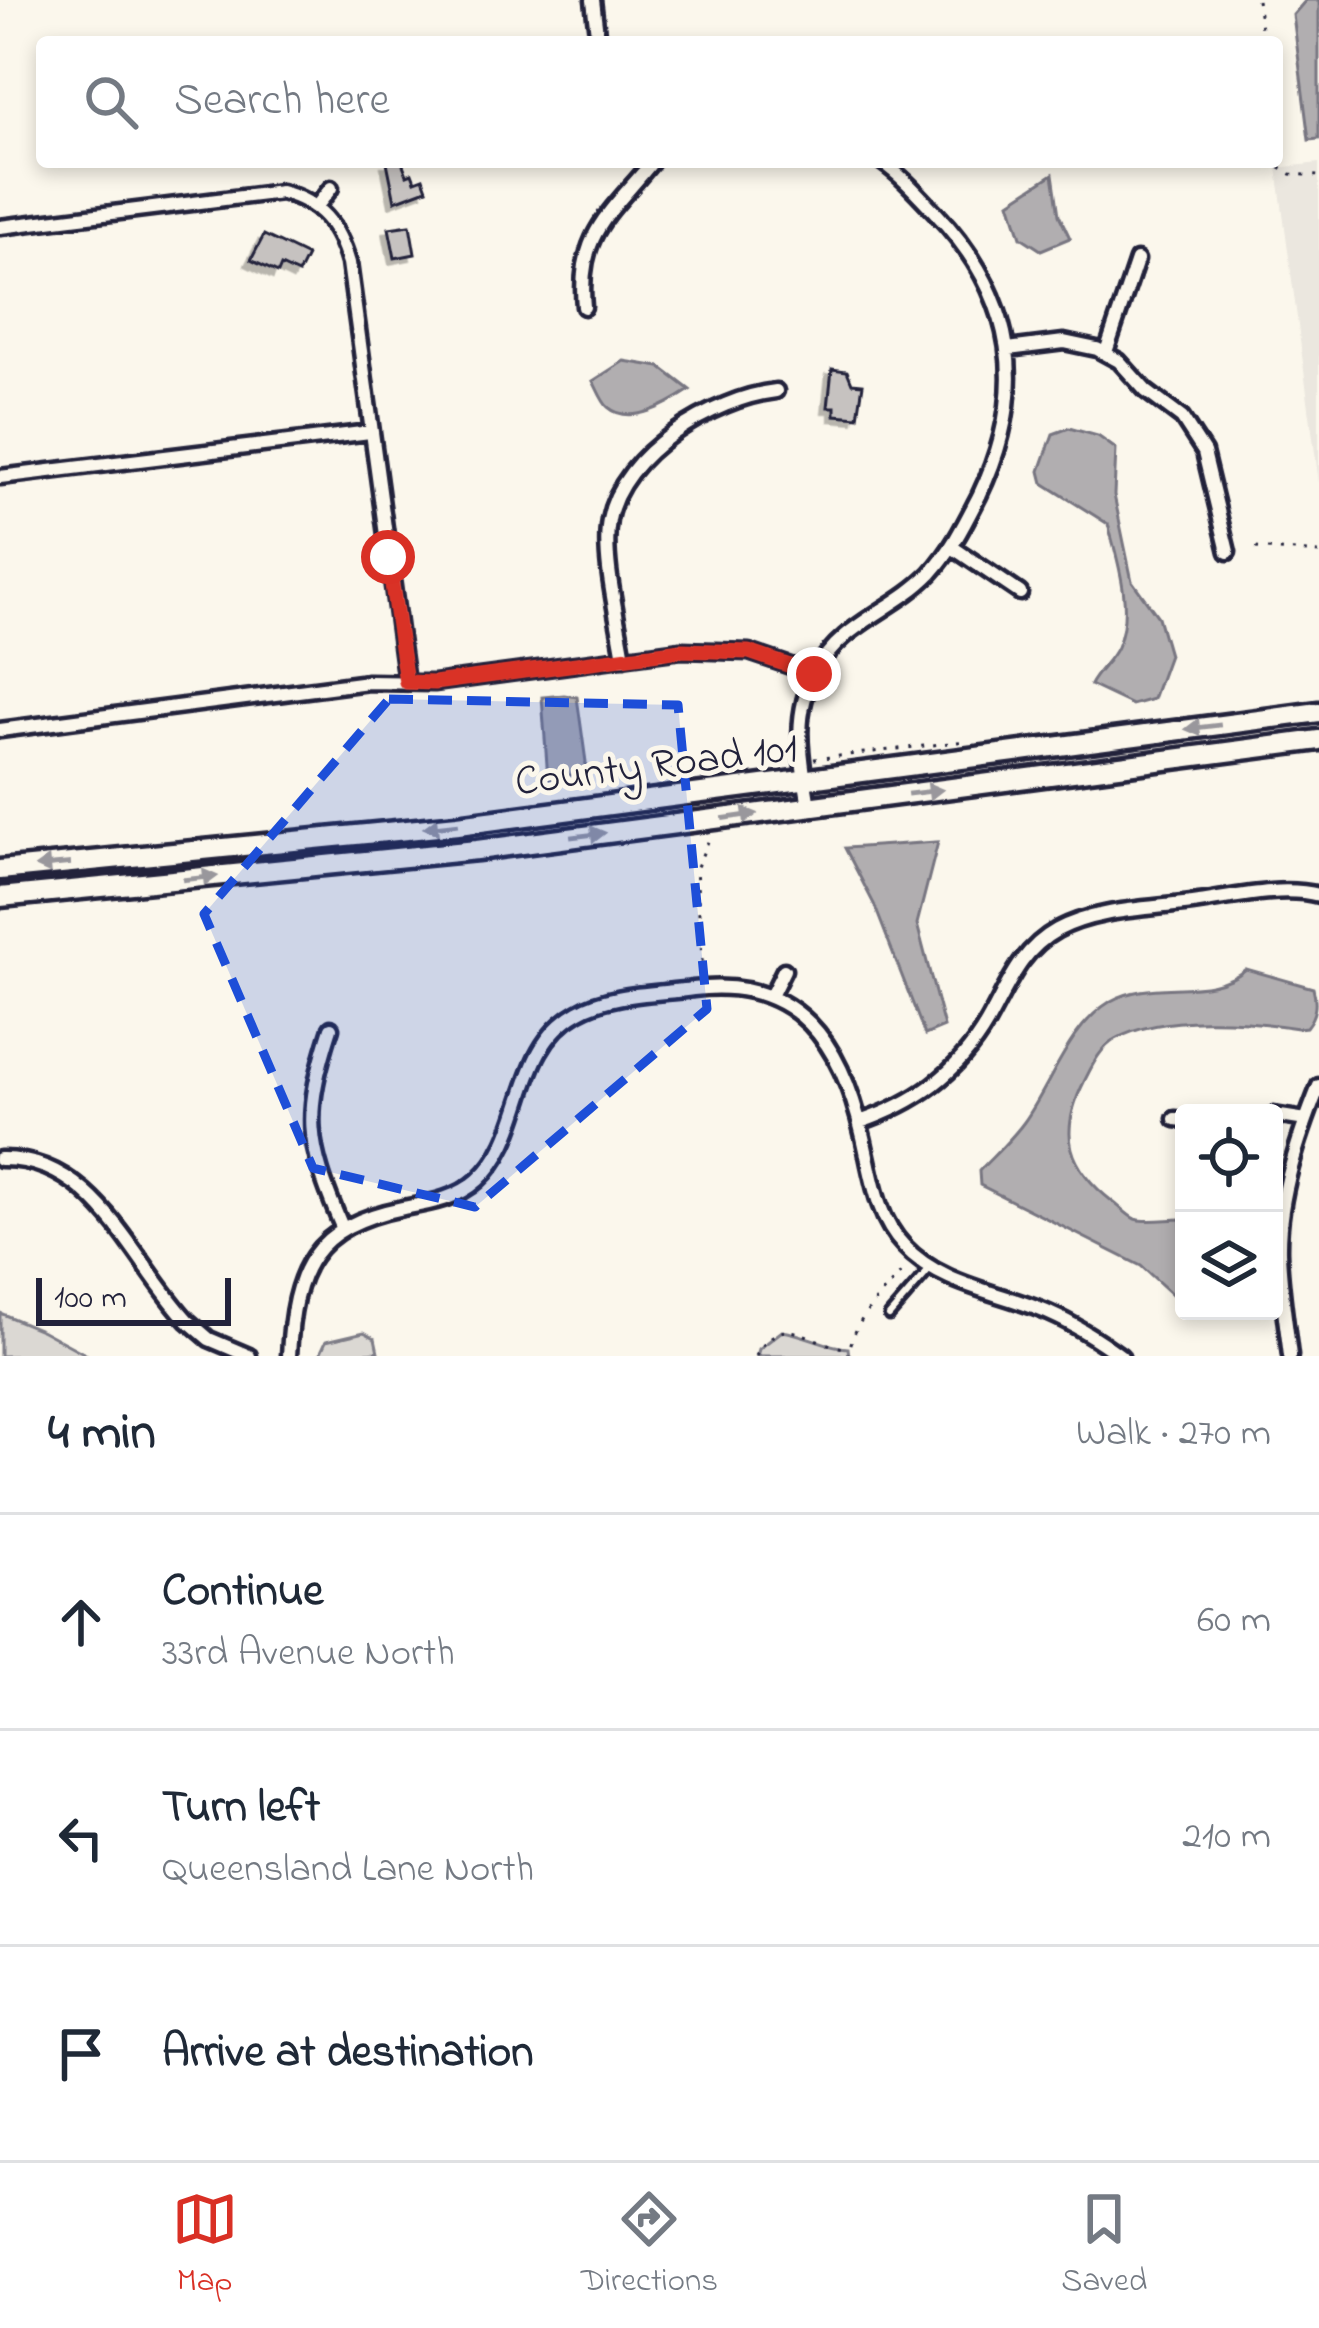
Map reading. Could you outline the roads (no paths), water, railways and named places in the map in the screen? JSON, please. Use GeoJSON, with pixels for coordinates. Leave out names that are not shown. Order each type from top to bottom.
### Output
{"type":"FeatureCollection","features":[{"type":"Feature","properties":{"kind":"main road","name":"County Road 101"},"geometry":{"type":"LineString","coordinates":[[0,870],[458,825],[803,770],[1319,712]]}},
{"type":"Feature","properties":{"kind":"main road","name":"County Road 101"},"geometry":{"type":"LineString","coordinates":[[0,897],[477,850],[1319,740]]}},
{"type":"Feature","properties":{"kind":"street"},"geometry":{"type":"LineString","coordinates":[[592,0],[597,36]]}},
{"type":"Feature","properties":{"kind":"street"},"geometry":{"type":"LineString","coordinates":[[584,307],[581,281],[594,232],[646,168]]}},
{"type":"Feature","properties":{"kind":"street"},"geometry":{"type":"LineString","coordinates":[[809,807],[799,729],[814,674],[844,635],[928,576],[952,547],[1000,446],[1009,396],[1008,349],[1000,314],[971,254],[889,168]]}},
{"type":"Feature","properties":{"kind":"street"},"geometry":{"type":"LineString","coordinates":[[898,175],[904,168]]}},
{"type":"Feature","properties":{"kind":"street"},"geometry":{"type":"LineString","coordinates":[[317,206],[331,188]]}},
{"type":"Feature","properties":{"kind":"street"},"geometry":{"type":"LineString","coordinates":[[0,226],[268,193],[298,197],[317,206],[342,239],[349,263],[406,682]]}},
{"type":"Feature","properties":{"kind":"street"},"geometry":{"type":"LineString","coordinates":[[1106,352],[1137,260]]}},
{"type":"Feature","properties":{"kind":"street"},"geometry":{"type":"LineString","coordinates":[[1008,349],[1064,342],[1106,352],[1195,434],[1204,452],[1228,552]]}},
{"type":"Feature","properties":{"kind":"street"},"geometry":{"type":"LineString","coordinates":[[624,658],[608,522],[626,480],[641,462],[706,411],[752,394],[776,391]]}},
{"type":"Feature","properties":{"kind":"street"},"geometry":{"type":"LineString","coordinates":[[0,477],[370,432]]}},
{"type":"Feature","properties":{"kind":"street"},"geometry":{"type":"LineString","coordinates":[[952,547],[1020,593]]}},
{"type":"Feature","properties":{"kind":"street"},"geometry":{"type":"LineString","coordinates":[[0,730],[368,682],[434,683],[715,649],[749,652],[814,674]]}},
{"type":"Feature","properties":{"kind":"street"},"geometry":{"type":"LineString","coordinates":[[860,1122],[907,1103],[952,1071],[979,1036],[1026,954],[1057,930],[1102,915],[1290,891],[1319,895]]}},
{"type":"Feature","properties":{"kind":"street"},"geometry":{"type":"LineString","coordinates":[[1012,942],[1026,954]]}},
{"type":"Feature","properties":{"kind":"street"},"geometry":{"type":"LineString","coordinates":[[771,996],[784,970]]}},
{"type":"Feature","properties":{"kind":"street"},"geometry":{"type":"LineString","coordinates":[[289,1356],[294,1308],[309,1262],[342,1227],[377,1213],[452,1197],[489,1170],[511,1130],[532,1061],[544,1042],[578,1012],[620,998],[728,986],[771,996],[814,1025],[843,1072],[886,1222],[916,1258],[931,1268],[1051,1313],[1121,1356]]}},
{"type":"Feature","properties":{"kind":"street"},"geometry":{"type":"LineString","coordinates":[[332,1028],[312,1095],[310,1124],[317,1166],[342,1227]]}},
{"type":"Feature","properties":{"kind":"street"},"geometry":{"type":"LineString","coordinates":[[1290,1356],[1279,1249],[1287,1191],[1319,1086]]}},
{"type":"Feature","properties":{"kind":"street"},"geometry":{"type":"LineString","coordinates":[[1283,1116],[1306,1120]]}},
{"type":"Feature","properties":{"kind":"street"},"geometry":{"type":"LineString","coordinates":[[0,1159],[40,1163],[83,1187],[188,1322],[209,1339],[249,1356]]}},
{"type":"Feature","properties":{"kind":"lane"},"geometry":{"type":"LineString","coordinates":[[889,1316],[931,1268]]}}]}
